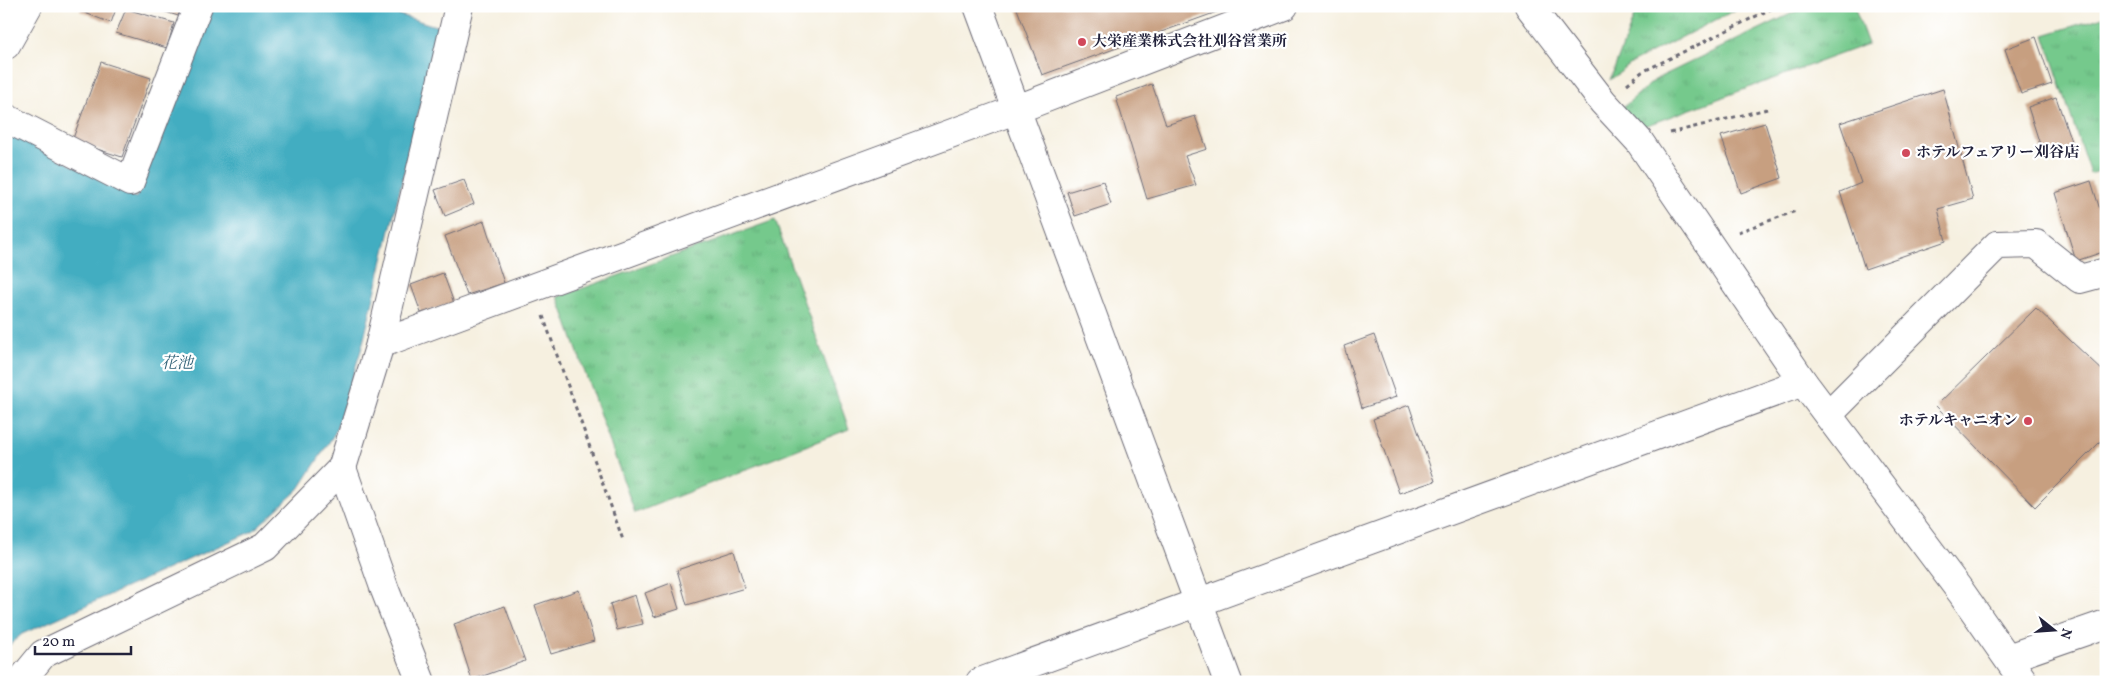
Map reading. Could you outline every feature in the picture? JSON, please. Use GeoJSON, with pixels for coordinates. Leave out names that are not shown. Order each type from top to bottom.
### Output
{"type":"FeatureCollection","features":[{"type":"Feature","properties":{"kind":"street"},"geometry":{"type":"LineString","coordinates":[[6,45],[28,6]]}},
{"type":"Feature","properties":{"kind":"street"},"geometry":{"type":"LineString","coordinates":[[6,118],[130,182],[198,6]]}},
{"type":"Feature","properties":{"kind":"street"},"geometry":{"type":"LineString","coordinates":[[20,682],[43,654],[265,547],[342,468],[380,344],[460,6]]}},
{"type":"Feature","properties":{"kind":"street"},"geometry":{"type":"LineString","coordinates":[[978,6],[1228,682]]}},
{"type":"Feature","properties":{"kind":"street"},"geometry":{"type":"LineString","coordinates":[[380,344],[1015,110],[1284,6]]}},
{"type":"Feature","properties":{"kind":"street"},"geometry":{"type":"LineString","coordinates":[[1529,6],[1604,102],[1639,141],[1803,382],[1962,592],[2024,682]]}},
{"type":"Feature","properties":{"kind":"street"},"geometry":{"type":"LineString","coordinates":[[1828,415],[1997,244],[2036,244],[2080,279],[2106,272]]}},
{"type":"Feature","properties":{"kind":"street"},"geometry":{"type":"LineString","coordinates":[[980,682],[1803,382]]}},
{"type":"Feature","properties":{"kind":"street"},"geometry":{"type":"LineString","coordinates":[[342,468],[385,590],[421,682]]}},
{"type":"Feature","properties":{"kind":"street"},"geometry":{"type":"LineString","coordinates":[[2008,658],[2106,624]]}},
{"type":"Feature","properties":{"kind":"path"},"geometry":{"type":"LineString","coordinates":[[1604,102],[1642,72],[1777,6]]}},
{"type":"Feature","properties":{"kind":"path"},"geometry":{"type":"LineString","coordinates":[[1639,141],[1771,108]]}},
{"type":"Feature","properties":{"kind":"path"},"geometry":{"type":"LineString","coordinates":[[1707,243],[1796,211]]}},
{"type":"Feature","properties":{"kind":"path"},"geometry":{"type":"LineString","coordinates":[[533,288],[623,540]]}},
{"type":"Feature","properties":{"kind":"green space"},"geometry":{"type":"Polygon","coordinates":[[[1638,6],[1743,6],[1635,61],[1610,80],[1638,6]]]}},
{"type":"Feature","properties":{"kind":"green space"},"geometry":{"type":"Polygon","coordinates":[[[1854,6],[1868,44],[1639,128],[1621,109],[1656,79],[1805,7],[1854,6]]]}},
{"type":"Feature","properties":{"kind":"green space"},"geometry":{"type":"Polygon","coordinates":[[[2106,16],[2106,169],[2090,174],[2044,35],[2106,16]]]}},
{"type":"Feature","properties":{"kind":"green space"},"geometry":{"type":"Polygon","coordinates":[[[775,220],[849,429],[635,513],[558,297],[775,220]]]}},
{"type":"Feature","properties":{"kind":"water","name":"花池"},"geometry":{"type":"Polygon","coordinates":[[[211,6],[370,6],[439,27],[362,347],[335,433],[299,489],[253,531],[22,634],[6,648],[6,131],[136,198],[211,6]]]}},
{"type":"Feature","properties":{"kind":"building"},"geometry":{"type":"Polygon","coordinates":[[[82,6],[117,6],[111,23],[80,11],[82,6]]]}},
{"type":"Feature","properties":{"kind":"building"},"geometry":{"type":"Polygon","coordinates":[[[148,6],[181,6],[178,16],[148,6]]]}},
{"type":"Feature","properties":{"kind":"building","name":"大栄産業株式会社刈谷営業所"},"geometry":{"type":"Polygon","coordinates":[[[1016,6],[1224,6],[1225,9],[1042,75],[1016,6]]]}},
{"type":"Feature","properties":{"kind":"building"},"geometry":{"type":"Polygon","coordinates":[[[126,9],[174,23],[167,48],[116,33],[126,9]]]}},
{"type":"Feature","properties":{"kind":"building"},"geometry":{"type":"Polygon","coordinates":[[[2036,37],[2052,84],[2021,94],[2005,49],[2036,37]]]}},
{"type":"Feature","properties":{"kind":"building"},"geometry":{"type":"Polygon","coordinates":[[[101,62],[151,78],[122,157],[72,141],[101,62]]]}},
{"type":"Feature","properties":{"kind":"building"},"geometry":{"type":"Polygon","coordinates":[[[1152,84],[1166,125],[1195,116],[1207,149],[1185,156],[1196,185],[1147,199],[1116,97],[1152,84]]]}},
{"type":"Feature","properties":{"kind":"building","name":"ホテルフェアリー刈谷店"},"geometry":{"type":"Polygon","coordinates":[[[1943,89],[1973,199],[1938,209],[1946,241],[1865,269],[1840,192],[1861,183],[1840,123],[1943,89]]]}},
{"type":"Feature","properties":{"kind":"building"},"geometry":{"type":"Polygon","coordinates":[[[2056,97],[2073,147],[2044,157],[2028,107],[2056,97]]]}},
{"type":"Feature","properties":{"kind":"building"},"geometry":{"type":"Polygon","coordinates":[[[1765,123],[1782,178],[1741,193],[1721,136],[1765,123]]]}},
{"type":"Feature","properties":{"kind":"building"},"geometry":{"type":"Polygon","coordinates":[[[464,180],[474,204],[445,216],[435,190],[464,180]]]}},
{"type":"Feature","properties":{"kind":"building"},"geometry":{"type":"Polygon","coordinates":[[[1103,181],[1111,204],[1075,216],[1067,192],[1103,181]]]}},
{"type":"Feature","properties":{"kind":"building"},"geometry":{"type":"Polygon","coordinates":[[[2091,181],[2106,229],[2106,251],[2076,261],[2055,193],[2091,181]]]}},
{"type":"Feature","properties":{"kind":"building"},"geometry":{"type":"Polygon","coordinates":[[[484,221],[504,283],[467,295],[445,236],[484,221]]]}},
{"type":"Feature","properties":{"kind":"building"},"geometry":{"type":"Polygon","coordinates":[[[443,273],[454,303],[421,313],[411,285],[443,273]]]}},
{"type":"Feature","properties":{"kind":"building","name":"ホテルキャニオン"},"geometry":{"type":"Polygon","coordinates":[[[2036,308],[2106,374],[2106,436],[2035,507],[1936,406],[2036,308]]]}},
{"type":"Feature","properties":{"kind":"building"},"geometry":{"type":"Polygon","coordinates":[[[1374,335],[1396,397],[1362,408],[1344,346],[1374,335]]]}},
{"type":"Feature","properties":{"kind":"building"},"geometry":{"type":"Polygon","coordinates":[[[1409,405],[1435,481],[1399,493],[1373,419],[1409,405]]]}},
{"type":"Feature","properties":{"kind":"building"},"geometry":{"type":"Polygon","coordinates":[[[734,551],[745,588],[687,605],[677,570],[734,551]]]}},
{"type":"Feature","properties":{"kind":"building"},"geometry":{"type":"Polygon","coordinates":[[[671,583],[679,609],[654,617],[645,593],[671,583]]]}},
{"type":"Feature","properties":{"kind":"building"},"geometry":{"type":"Polygon","coordinates":[[[579,590],[594,641],[551,654],[535,605],[579,590]]]}},
{"type":"Feature","properties":{"kind":"building"},"geometry":{"type":"Polygon","coordinates":[[[635,595],[643,624],[617,630],[610,604],[635,595]]]}},
{"type":"Feature","properties":{"kind":"building"},"geometry":{"type":"Polygon","coordinates":[[[505,606],[525,661],[472,680],[454,624],[505,606]]]}},
{"type":"Feature","properties":{"kind":"place","name":"大栄産業株式会社刈谷営業所"},"geometry":{"type":"Point","coordinates":[1082,42]}},
{"type":"Feature","properties":{"kind":"place","name":"ホテルフェアリー刈谷店"},"geometry":{"type":"Point","coordinates":[1906,153]}},
{"type":"Feature","properties":{"kind":"place","name":"ホテルキャニオン"},"geometry":{"type":"Point","coordinates":[2028,421]}}]}
